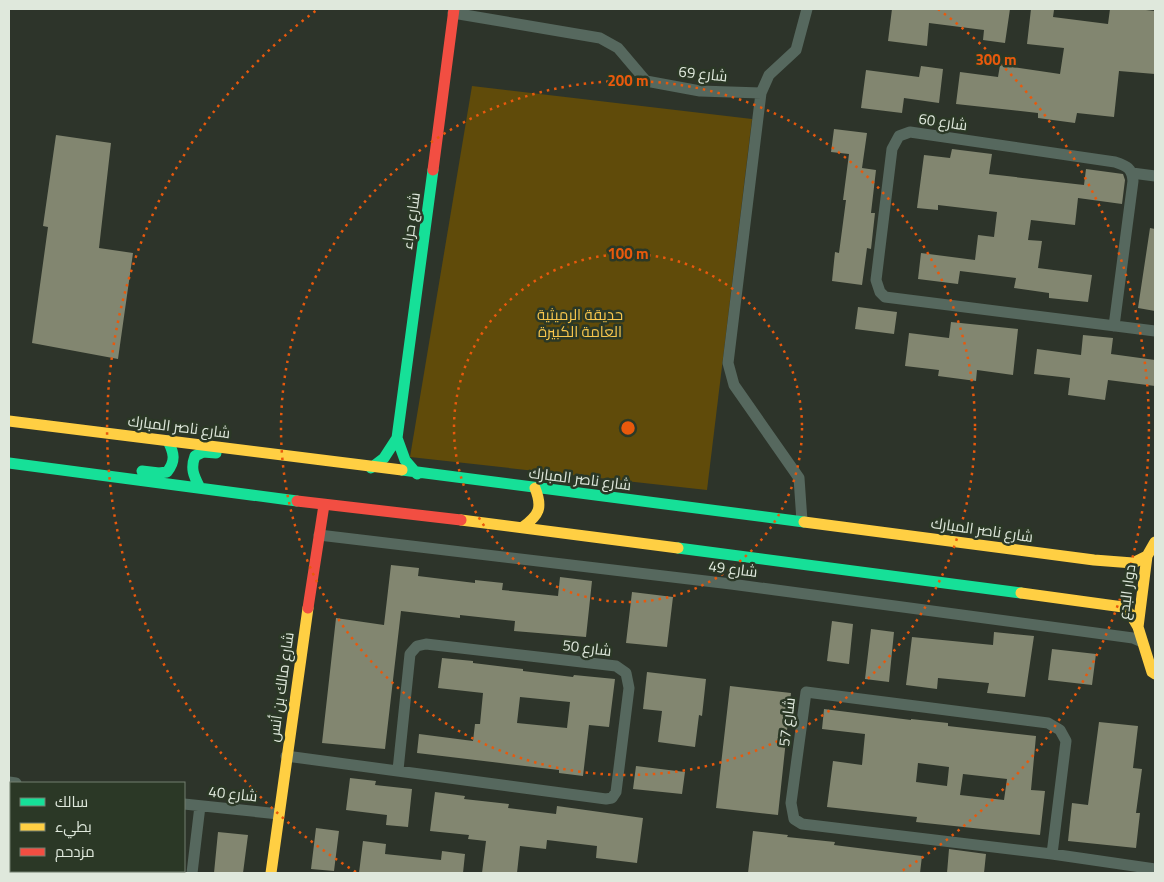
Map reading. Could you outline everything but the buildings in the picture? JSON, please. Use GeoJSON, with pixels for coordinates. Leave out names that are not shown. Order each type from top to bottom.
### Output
{"type":"FeatureCollection","features":[{"type":"Feature","properties":{"kind":"street"},"geometry":{"type":"LineString","coordinates":[[802,521],[799,478],[734,385],[728,363],[761,93],[769,75],[796,50],[807,9]]}},
{"type":"Feature","properties":{"kind":"street","name":"شارع 69"},"geometry":{"type":"LineString","coordinates":[[454,11],[600,38],[618,48],[646,81],[700,91],[761,93]]}},
{"type":"Feature","properties":{"kind":"street","name":"شارع حراء"},"geometry":{"type":"LineString","coordinates":[[372,468],[390,452],[397,438],[454,11]]}},
{"type":"Feature","properties":{"kind":"street","name":"شارع 60"},"geometry":{"type":"LineString","coordinates":[[1132,173],[1128,167],[1115,162],[910,132],[899,136],[892,148],[876,280],[880,292],[885,297],[1155,331]]}},
{"type":"Feature","properties":{"kind":"street"},"geometry":{"type":"LineString","coordinates":[[1114,326],[1132,173],[1155,176]]}},
{"type":"Feature","properties":{"kind":"street","name":"شارع ناصر المبارك"},"geometry":{"type":"LineString","coordinates":[[9,421],[417,474],[802,521],[1094,560],[1133,563],[1147,556]]}},
{"type":"Feature","properties":{"kind":"street","name":"شارع حراء"},"geometry":{"type":"LineString","coordinates":[[397,438],[405,460],[417,474]]}},
{"type":"Feature","properties":{"kind":"street"},"geometry":{"type":"LineString","coordinates":[[81,472],[105,466],[159,473],[167,472],[174,464],[175,454],[168,441]]}},
{"type":"Feature","properties":{"kind":"street"},"geometry":{"type":"LineString","coordinates":[[200,488],[192,473],[192,464],[195,456],[203,452],[229,454],[242,451]]}},
{"type":"Feature","properties":{"kind":"street"},"geometry":{"type":"LineString","coordinates":[[9,462],[324,506],[523,527],[1123,607],[1131,615],[1138,627]]}},
{"type":"Feature","properties":{"kind":"street"},"geometry":{"type":"LineString","coordinates":[[523,527],[536,517],[540,500],[535,488]]}},
{"type":"Feature","properties":{"kind":"street","name":"شارع مالك بن أنس"},"geometry":{"type":"LineString","coordinates":[[271,873],[286,756],[324,506]]}},
{"type":"Feature","properties":{"kind":"street","name":"شارع 49"},"geometry":{"type":"LineString","coordinates":[[319,535],[731,584],[1133,638],[1142,642]]}},
{"type":"Feature","properties":{"kind":"street","name":"دوار البدع"},"geometry":{"type":"LineString","coordinates":[[1154,675],[1138,627],[1147,556],[1155,542]]}},
{"type":"Feature","properties":{"kind":"street","name":"شارع 50"},"geometry":{"type":"LineString","coordinates":[[286,756],[606,799],[612,798],[616,792],[629,688],[626,672],[616,666],[426,644],[417,646],[410,654],[398,770]]}},
{"type":"Feature","properties":{"kind":"street","name":"شارع 57"},"geometry":{"type":"LineString","coordinates":[[1052,854],[1066,741],[1060,730],[1048,723],[806,692],[791,803],[794,819],[802,824],[1052,854],[1155,869]]}},
{"type":"Feature","properties":{"kind":"street","name":"شارع 40"},"geometry":{"type":"LineString","coordinates":[[185,804],[279,814]]}},
{"type":"Feature","properties":{"kind":"street"},"geometry":{"type":"LineString","coordinates":[[192,873],[200,806]]}},
{"type":"Feature","properties":{"kind":"green space","name":"حديقة الرميثية العامة الكبيرة"},"geometry":{"type":"Polygon","coordinates":[[[472,86],[752,119],[707,490],[410,457],[472,86]]]}},
{"type":"Feature","properties":{"kind":"traffic: fast"},"geometry":{"type":"LineString","coordinates":[[371,468],[384,458],[397,438],[433,170]]}},
{"type":"Feature","properties":{"kind":"traffic: fast"},"geometry":{"type":"LineString","coordinates":[[397,438],[405,460],[417,474]]}},
{"type":"Feature","properties":{"kind":"traffic: fast"},"geometry":{"type":"LineString","coordinates":[[142,471],[167,472],[173,461],[172,449],[168,441]]}},
{"type":"Feature","properties":{"kind":"traffic: fast"},"geometry":{"type":"LineString","coordinates":[[200,488],[193,472],[195,456],[203,452],[216,453]]}},
{"type":"Feature","properties":{"kind":"traffic: fast"},"geometry":{"type":"LineString","coordinates":[[9,463],[297,501]]}},
{"type":"Feature","properties":{"kind":"traffic: fast"},"geometry":{"type":"LineString","coordinates":[[402,470],[804,522]]}},
{"type":"Feature","properties":{"kind":"traffic: fast"},"geometry":{"type":"LineString","coordinates":[[678,548],[1021,593]]}},
{"type":"Feature","properties":{"kind":"traffic: slow"},"geometry":{"type":"LineString","coordinates":[[9,421],[402,470]]}},
{"type":"Feature","properties":{"kind":"traffic: slow"},"geometry":{"type":"LineString","coordinates":[[523,527],[533,519],[538,510],[539,501],[535,488]]}},
{"type":"Feature","properties":{"kind":"traffic: slow"},"geometry":{"type":"LineString","coordinates":[[461,520],[678,548]]}},
{"type":"Feature","properties":{"kind":"traffic: slow"},"geometry":{"type":"LineString","coordinates":[[804,522],[1094,560],[1133,563],[1147,556]]}},
{"type":"Feature","properties":{"kind":"traffic: slow"},"geometry":{"type":"LineString","coordinates":[[1155,542],[1147,556],[1138,627],[1152,672],[1155,674]]}},
{"type":"Feature","properties":{"kind":"traffic: slow"},"geometry":{"type":"LineString","coordinates":[[1021,593],[1123,607],[1131,615],[1138,627]]}},
{"type":"Feature","properties":{"kind":"traffic: slow"},"geometry":{"type":"LineString","coordinates":[[271,873],[308,608]]}},
{"type":"Feature","properties":{"kind":"traffic: jam"},"geometry":{"type":"LineString","coordinates":[[433,170],[454,9]]}},
{"type":"Feature","properties":{"kind":"traffic: jam"},"geometry":{"type":"LineString","coordinates":[[297,501],[461,520]]}},
{"type":"Feature","properties":{"kind":"traffic: jam"},"geometry":{"type":"LineString","coordinates":[[308,608],[324,505]]}}]}
